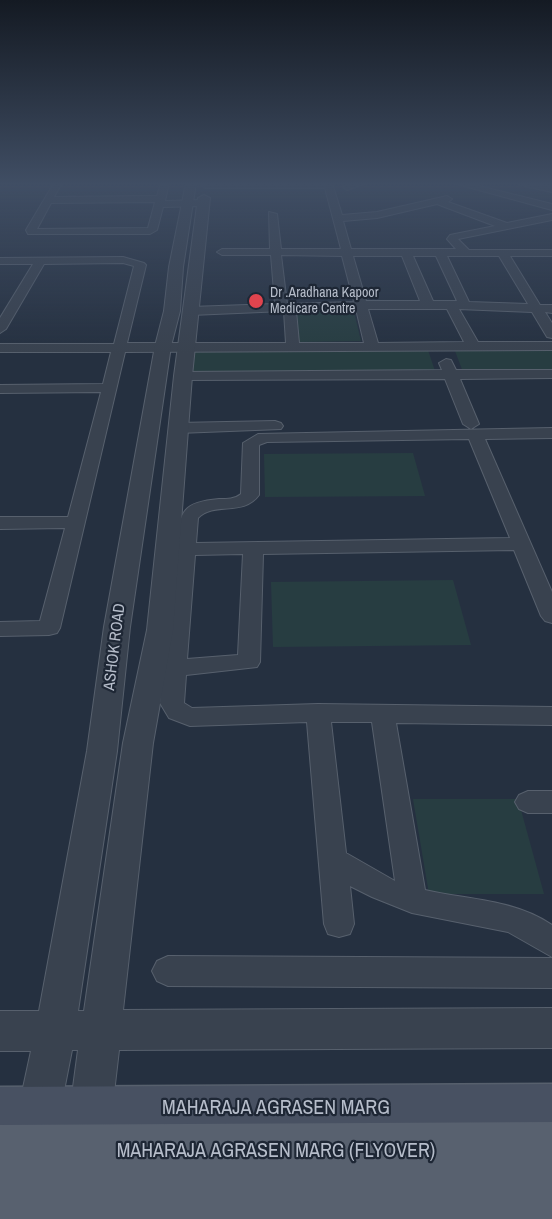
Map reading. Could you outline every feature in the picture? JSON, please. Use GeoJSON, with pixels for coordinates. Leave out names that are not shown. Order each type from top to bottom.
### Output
{"type":"FeatureCollection","features":[{"type":"Feature","properties":{"kind":"main road","name":"MAHARAJA AGRASEN MARG"},"geometry":{"type":"LineString","coordinates":[[20,1111],[552,1108]]}},
{"type":"Feature","properties":{"kind":"main road","name":"MAHARAJA AGRASEN MARG (FLYOVER)"},"geometry":{"type":"LineString","coordinates":[[0,1154],[552,1151]]}},
{"type":"Feature","properties":{"kind":"main road"},"geometry":{"type":"LineString","coordinates":[[0,1204],[552,1202]]}},
{"type":"Feature","properties":{"kind":"street","name":"ASHOK ROAD"},"geometry":{"type":"LineString","coordinates":[[91,1110],[138,743],[177,549],[178,428],[183,376],[175,346],[172,311],[176,267],[184,240]]}},
{"type":"Feature","properties":{"kind":"street","name":"ASHOK ROAD"},"geometry":{"type":"LineString","coordinates":[[20,1111],[56,1031],[102,751],[117,627],[175,346],[191,311],[195,240]]}},
{"type":"Feature","properties":{"kind":"street"},"geometry":{"type":"LineString","coordinates":[[275,240],[293,346]]}},
{"type":"Feature","properties":{"kind":"street"},"geometry":{"type":"LineString","coordinates":[[345,240],[372,346]]}},
{"type":"Feature","properties":{"kind":"street"},"geometry":{"type":"LineString","coordinates":[[453,240],[466,253]]}},
{"type":"Feature","properties":{"kind":"street"},"geometry":{"type":"LineString","coordinates":[[222,252],[552,253]]}},
{"type":"Feature","properties":{"kind":"street"},"geometry":{"type":"LineString","coordinates":[[406,253],[428,305]]}},
{"type":"Feature","properties":{"kind":"street"},"geometry":{"type":"LineString","coordinates":[[440,253],[465,305]]}},
{"type":"Feature","properties":{"kind":"street"},"geometry":{"type":"LineString","coordinates":[[503,253],[552,334]]}},
{"type":"Feature","properties":{"kind":"street"},"geometry":{"type":"LineString","coordinates":[[0,261],[123,260],[140,265],[50,628],[0,629]]}},
{"type":"Feature","properties":{"kind":"street"},"geometry":{"type":"LineString","coordinates":[[0,329],[40,261]]}},
{"type":"Feature","properties":{"kind":"street"},"geometry":{"type":"LineString","coordinates":[[0,267],[21,268],[11,286]]}},
{"type":"Feature","properties":{"kind":"street"},"geometry":{"type":"LineString","coordinates":[[191,311],[362,305],[465,305],[552,309]]}},
{"type":"Feature","properties":{"kind":"street"},"geometry":{"type":"LineString","coordinates":[[451,305],[473,346]]}},
{"type":"Feature","properties":{"kind":"street"},"geometry":{"type":"LineString","coordinates":[[439,346],[520,544],[551,613]]}},
{"type":"Feature","properties":{"kind":"street"},"geometry":{"type":"LineString","coordinates":[[0,348],[552,346]]}},
{"type":"Feature","properties":{"kind":"street"},"geometry":{"type":"LineString","coordinates":[[183,376],[552,374]]}},
{"type":"Feature","properties":{"kind":"street"},"geometry":{"type":"LineString","coordinates":[[0,389],[109,388]]}},
{"type":"Feature","properties":{"kind":"street"},"geometry":{"type":"LineString","coordinates":[[552,422],[473,429],[264,437],[251,443],[250,495],[247,500],[239,503],[210,505],[193,512],[177,549],[175,668],[172,703],[177,712],[190,717],[318,713],[552,716]]}},
{"type":"Feature","properties":{"kind":"street"},"geometry":{"type":"LineString","coordinates":[[178,428],[473,429],[552,433]]}},
{"type":"Feature","properties":{"kind":"street"},"geometry":{"type":"LineString","coordinates":[[0,524],[76,522]]}},
{"type":"Feature","properties":{"kind":"street"},"geometry":{"type":"LineString","coordinates":[[177,549],[520,544]]}},
{"type":"Feature","properties":{"kind":"street"},"geometry":{"type":"LineString","coordinates":[[175,668],[249,662],[253,551],[261,548]]}},
{"type":"Feature","properties":{"kind":"street"},"geometry":{"type":"LineString","coordinates":[[318,713],[339,924]]}},
{"type":"Feature","properties":{"kind":"street"},"geometry":{"type":"LineString","coordinates":[[383,714],[411,900]]}},
{"type":"Feature","properties":{"kind":"street"},"geometry":{"type":"LineString","coordinates":[[333,859],[353,875],[378,888],[411,900],[509,918],[529,926],[552,944]]}},
{"type":"Feature","properties":{"kind":"street"},"geometry":{"type":"LineString","coordinates":[[168,971],[552,973]]}},
{"type":"Feature","properties":{"kind":"street"},"geometry":{"type":"LineString","coordinates":[[0,1031],[552,1028]]}},
{"type":"Feature","properties":{"kind":"green space"},"geometry":{"type":"Polygon","coordinates":[[[293,308],[353,308],[361,341],[297,342],[293,308]]]}},
{"type":"Feature","properties":{"kind":"green space"},"geometry":{"type":"Polygon","coordinates":[[[428,350],[435,371],[192,372],[193,352],[428,350]]]}},
{"type":"Feature","properties":{"kind":"green space"},"geometry":{"type":"Polygon","coordinates":[[[552,350],[552,371],[463,372],[455,351],[552,350]]]}},
{"type":"Feature","properties":{"kind":"green space"},"geometry":{"type":"Polygon","coordinates":[[[413,453],[425,496],[265,497],[264,454],[413,453]]]}},
{"type":"Feature","properties":{"kind":"green space"},"geometry":{"type":"Polygon","coordinates":[[[453,580],[471,645],[273,647],[271,582],[453,580]]]}},
{"type":"Feature","properties":{"kind":"green space"},"geometry":{"type":"Polygon","coordinates":[[[413,799],[518,799],[544,894],[429,894],[413,799]]]}},
{"type":"Feature","properties":{"kind":"place","name":"Dr .Aradhana Kapoor Medicare Centre"},"geometry":{"type":"Point","coordinates":[256,301]}}]}
